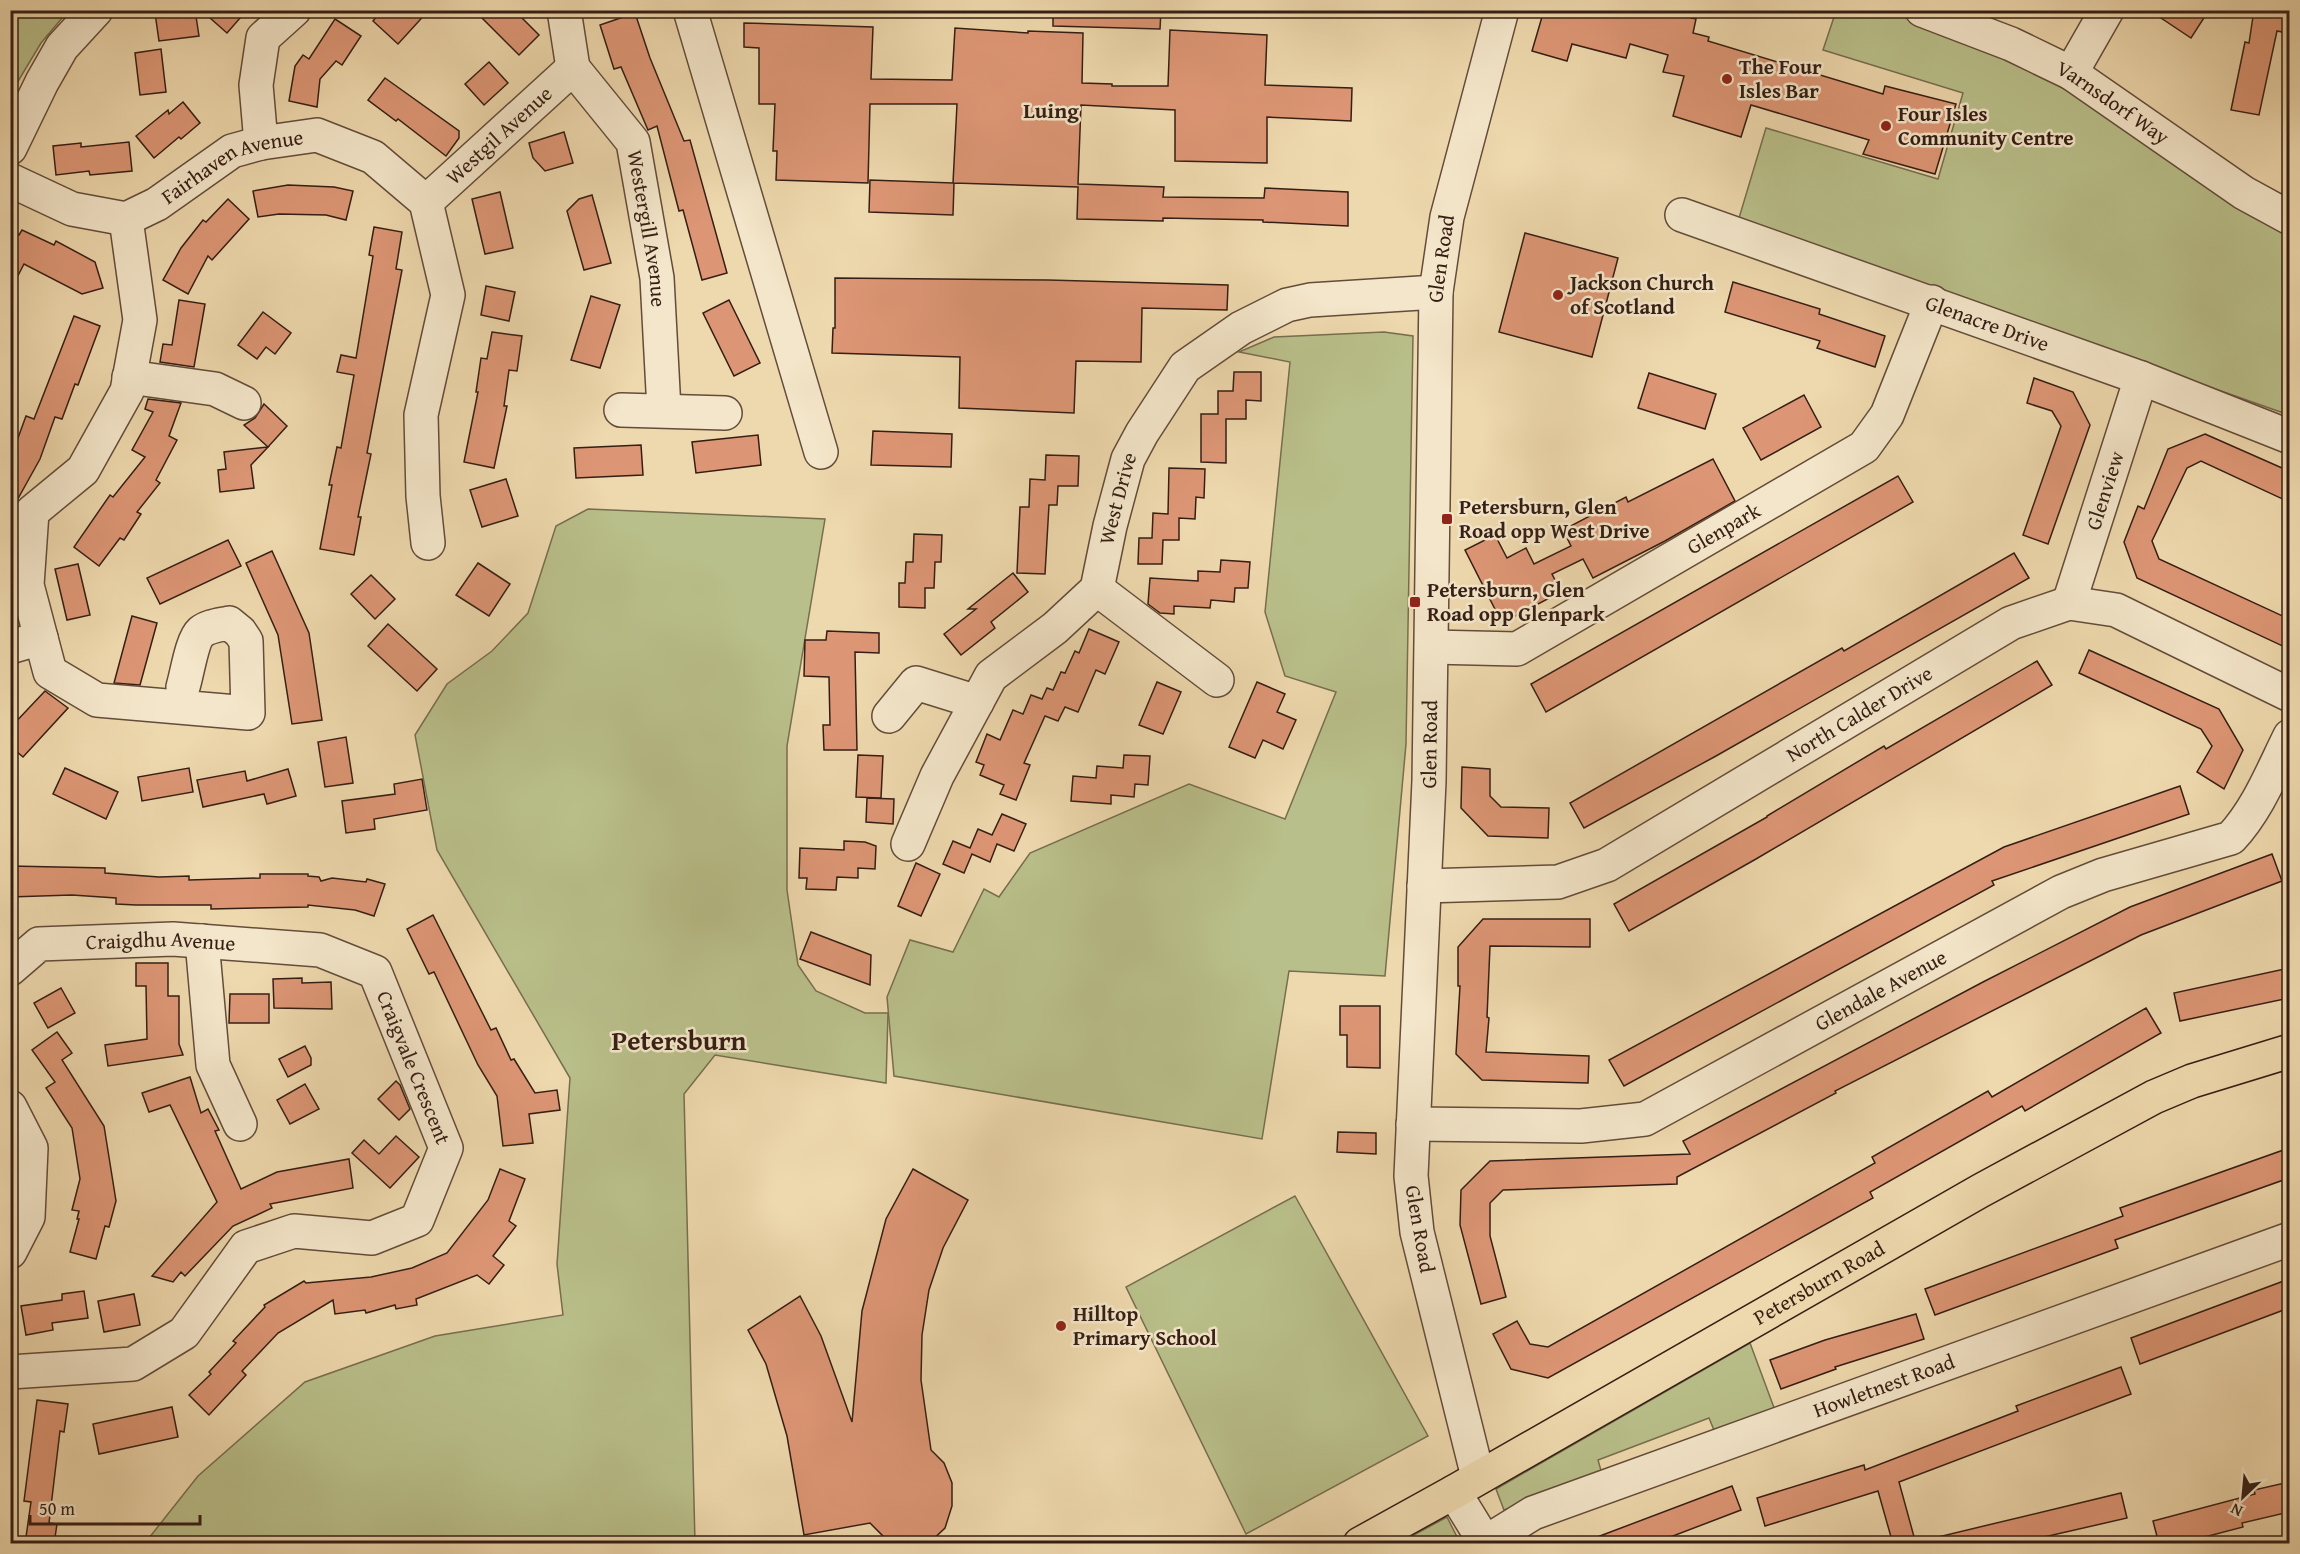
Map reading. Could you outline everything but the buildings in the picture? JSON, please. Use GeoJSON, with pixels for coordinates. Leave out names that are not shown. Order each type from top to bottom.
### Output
{"type":"FeatureCollection","features":[{"type":"Feature","properties":{"kind":"main road","name":"Petersburn Road"},"geometry":{"type":"LineString","coordinates":[[1360,1544],[1980,1191],[2154,1097],[2192,1081],[2289,1051]]}},
{"type":"Feature","properties":{"kind":"street"},"geometry":{"type":"LineString","coordinates":[[10,148],[62,47],[96,10]]}},
{"type":"Feature","properties":{"kind":"street"},"geometry":{"type":"LineString","coordinates":[[261,143],[256,85],[263,38],[294,10]]}},
{"type":"Feature","properties":{"kind":"street"},"geometry":{"type":"LineString","coordinates":[[564,10],[573,68]]}},
{"type":"Feature","properties":{"kind":"street"},"geometry":{"type":"LineString","coordinates":[[690,10],[821,452]]}},
{"type":"Feature","properties":{"kind":"street","name":"Glen Road"},"geometry":{"type":"LineString","coordinates":[[1485,1543],[1466,1485],[1417,1232],[1411,1176],[1432,647],[1436,292],[1447,217],[1502,10]]}},
{"type":"Feature","properties":{"kind":"street","name":"Varnsdorf Way"},"geometry":{"type":"LineString","coordinates":[[1922,10],[2011,44],[2071,73],[2244,193],[2289,218]]}},
{"type":"Feature","properties":{"kind":"street"},"geometry":{"type":"LineString","coordinates":[[2071,73],[2107,10]]}},
{"type":"Feature","properties":{"kind":"street","name":"Westgil Avenue"},"geometry":{"type":"LineString","coordinates":[[426,202],[573,68]]}},
{"type":"Feature","properties":{"kind":"street","name":"Westergill Avenue"},"geometry":{"type":"LineString","coordinates":[[573,68],[633,142],[657,278],[664,410]]}},
{"type":"Feature","properties":{"kind":"street","name":"Fairhaven Avenue"},"geometry":{"type":"LineString","coordinates":[[126,219],[157,204],[232,151],[261,143],[317,135],[373,157],[426,202]]}},
{"type":"Feature","properties":{"kind":"street"},"geometry":{"type":"LineString","coordinates":[[10,180],[72,209],[126,219],[140,320],[127,391],[83,470],[32,512],[27,585],[50,672],[98,700],[248,713],[246,641],[240,632],[229,623],[201,632],[196,640],[183,687]]}},
{"type":"Feature","properties":{"kind":"street"},"geometry":{"type":"LineString","coordinates":[[426,202],[448,295],[421,415],[423,496],[428,543]]}},
{"type":"Feature","properties":{"kind":"street","name":"Glenacre Drive"},"geometry":{"type":"LineString","coordinates":[[1682,215],[2141,378],[2289,437]]}},
{"type":"Feature","properties":{"kind":"street","name":"West Drive"},"geometry":{"type":"LineString","coordinates":[[1097,589],[1110,526],[1128,459],[1185,367],[1241,328],[1287,305],[1310,300],[1436,292]]}},
{"type":"Feature","properties":{"kind":"street","name":"Glenpark"},"geometry":{"type":"LineString","coordinates":[[1432,647],[1517,649],[1864,447],[1887,415],[1932,303]]}},
{"type":"Feature","properties":{"kind":"street"},"geometry":{"type":"LineString","coordinates":[[129,376],[215,389],[244,403]]}},
{"type":"Feature","properties":{"kind":"street","name":"Glenview"},"geometry":{"type":"LineString","coordinates":[[2069,603],[2141,378]]}},
{"type":"Feature","properties":{"kind":"street"},"geometry":{"type":"LineString","coordinates":[[621,410],[725,413]]}},
{"type":"Feature","properties":{"kind":"street"},"geometry":{"type":"LineString","coordinates":[[908,844],[937,776],[991,676],[1055,628],[1097,589],[1216,680]]}},
{"type":"Feature","properties":{"kind":"street","name":"North Calder Drive"},"geometry":{"type":"LineString","coordinates":[[1424,886],[1558,882],[1607,865],[2011,623],[2069,603],[2116,610],[2289,695]]}},
{"type":"Feature","properties":{"kind":"street"},"geometry":{"type":"LineString","coordinates":[[10,647],[41,638]]}},
{"type":"Feature","properties":{"kind":"street"},"geometry":{"type":"LineString","coordinates":[[889,716],[916,683],[977,702]]}},
{"type":"Feature","properties":{"kind":"street","name":"Glendale Avenue"},"geometry":{"type":"LineString","coordinates":[[1413,1124],[1581,1126],[1645,1119],[2061,892],[2103,875],[2231,838],[2246,822],[2256,805],[2289,736]]}},
{"type":"Feature","properties":{"kind":"street","name":"Craigdhu Avenue"},"geometry":{"type":"LineString","coordinates":[[12,966],[39,944],[173,939],[320,950]]}},
{"type":"Feature","properties":{"kind":"street"},"geometry":{"type":"LineString","coordinates":[[202,941],[213,1065],[240,1124]]}},
{"type":"Feature","properties":{"kind":"street","name":"Craigvale Crescent"},"geometry":{"type":"LineString","coordinates":[[10,1372],[133,1364],[184,1334],[246,1248],[294,1231],[372,1238],[417,1220],[446,1148],[375,972],[320,950]]}},
{"type":"Feature","properties":{"kind":"street"},"geometry":{"type":"LineString","coordinates":[[10,1107],[31,1148],[28,1217],[13,1241]]}},
{"type":"Feature","properties":{"kind":"street","name":"Howletnest Road"},"geometry":{"type":"LineString","coordinates":[[1485,1543],[1533,1513],[2289,1239]]}},
{"type":"Feature","properties":{"kind":"green space"},"geometry":{"type":"Polygon","coordinates":[[[11,10],[68,11],[41,43],[11,93],[11,10]]]}},
{"type":"Feature","properties":{"kind":"green space"},"geometry":{"type":"Polygon","coordinates":[[[1836,11],[1885,11],[1995,47],[2063,83],[2289,234],[2289,415],[1928,288],[1739,218],[1766,128],[1938,179],[1963,93],[1823,50],[1836,11]]]}},
{"type":"Feature","properties":{"kind":"green space"},"geometry":{"type":"Polygon","coordinates":[[[1384,332],[1413,336],[1406,744],[1385,976],[1289,971],[1262,1139],[894,1076],[887,997],[910,940],[953,952],[984,889],[999,897],[1030,853],[1189,784],[1285,819],[1336,692],[1285,676],[1265,612],[1290,362],[1239,352],[1274,337],[1384,332]]]}},
{"type":"Feature","properties":{"kind":"green space"},"geometry":{"type":"Polygon","coordinates":[[[588,509],[825,519],[787,746],[787,890],[798,965],[816,991],[865,1013],[888,1013],[886,1083],[715,1055],[684,1094],[695,1543],[145,1543],[198,1476],[305,1382],[435,1336],[563,1315],[557,1264],[570,1078],[437,850],[415,735],[447,684],[492,651],[528,613],[556,526],[588,509]]]}},
{"type":"Feature","properties":{"kind":"green space"},"geometry":{"type":"Polygon","coordinates":[[[1295,1196],[1428,1436],[1246,1534],[1126,1287],[1295,1196]]]}},
{"type":"Feature","properties":{"kind":"green space"},"geometry":{"type":"Polygon","coordinates":[[[1750,1343],[1776,1413],[1716,1435],[1709,1418],[1598,1460],[1602,1474],[1504,1510],[1496,1489],[1750,1343]]]}},
{"type":"Feature","properties":{"kind":"green space"},"geometry":{"type":"Polygon","coordinates":[[[1447,1517],[1457,1537],[1446,1543],[1399,1543],[1447,1517]]]}},
{"type":"Feature","properties":{"kind":"place","name":"The Four Isles Bar"},"geometry":{"type":"Point","coordinates":[1727,79]}},
{"type":"Feature","properties":{"kind":"place","name":"Four Isles Community Centre"},"geometry":{"type":"Point","coordinates":[1886,126]}},
{"type":"Feature","properties":{"kind":"place","name":"Jackson Church of Scotland"},"geometry":{"type":"Point","coordinates":[1558,295]}},
{"type":"Feature","properties":{"kind":"place","name":"Petersburn, Glen Road opp West Drive"},"geometry":{"type":"Point","coordinates":[1447,519]}},
{"type":"Feature","properties":{"kind":"place","name":"Petersburn, Glen Road opp Glenpark"},"geometry":{"type":"Point","coordinates":[1415,602]}},
{"type":"Feature","properties":{"kind":"place","name":"Hilltop Primary School"},"geometry":{"type":"Point","coordinates":[1061,1326]}},
{"type":"Feature","properties":{"kind":"district","name":"Luing"},"geometry":{"type":"Point","coordinates":[1051,110]}},
{"type":"Feature","properties":{"kind":"district","name":"Petersburn"},"geometry":{"type":"Point","coordinates":[679,1041]}}]}
